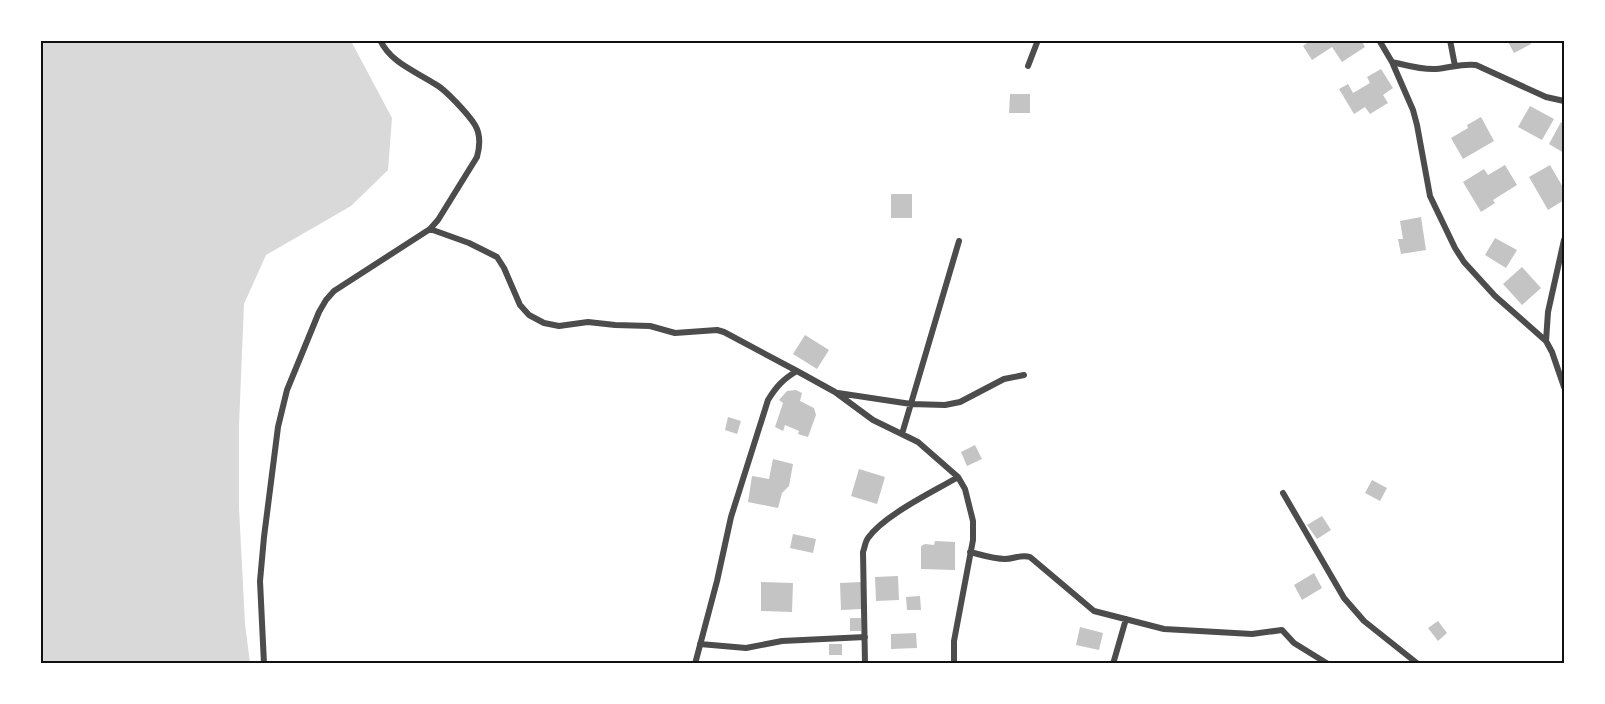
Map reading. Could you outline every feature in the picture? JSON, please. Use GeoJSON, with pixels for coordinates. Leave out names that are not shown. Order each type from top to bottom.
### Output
{"type":"FeatureCollection","features":[{"type":"Feature","properties":{"kind":"street"},"geometry":{"type":"LineString","coordinates":[[1028,66],[1038,40]]}},
{"type":"Feature","properties":{"kind":"street"},"geometry":{"type":"LineString","coordinates":[[1379,40],[1392,62],[1417,124],[1430,196],[1455,248],[1464,262],[1495,296],[1546,341],[1564,387]]}},
{"type":"Feature","properties":{"kind":"street"},"geometry":{"type":"LineString","coordinates":[[1450,40],[1455,66]]}},
{"type":"Feature","properties":{"kind":"street"},"geometry":{"type":"LineString","coordinates":[[264,663],[260,581],[279,427],[287,390],[319,312],[334,291],[430,229],[477,157],[480,146],[475,125],[447,93],[438,85],[395,60],[384,42]]}},
{"type":"Feature","properties":{"kind":"street"},"geometry":{"type":"LineString","coordinates":[[1392,62],[1426,69],[1468,63],[1546,97],[1564,101]]}},
{"type":"Feature","properties":{"kind":"street"},"geometry":{"type":"LineString","coordinates":[[430,229],[469,243],[497,257],[520,305],[529,315],[544,323],[559,326],[588,322],[650,326],[675,333],[717,330],[724,332],[835,392],[873,420],[927,448],[958,477],[965,489],[973,521],[970,552],[954,641],[954,663]]}},
{"type":"Feature","properties":{"kind":"street"},"geometry":{"type":"LineString","coordinates":[[1546,341],[1548,312],[1564,240]]}},
{"type":"Feature","properties":{"kind":"street"},"geometry":{"type":"LineString","coordinates":[[902,434],[959,241]]}},
{"type":"Feature","properties":{"kind":"street"},"geometry":{"type":"LineString","coordinates":[[695,663],[731,517],[768,400],[785,378],[797,371]]}},
{"type":"Feature","properties":{"kind":"street"},"geometry":{"type":"LineString","coordinates":[[835,392],[931,405],[960,402],[994,383],[1024,375]]}},
{"type":"Feature","properties":{"kind":"street"},"geometry":{"type":"LineString","coordinates":[[865,663],[863,552],[867,540],[876,529],[896,514],[958,477]]}},
{"type":"Feature","properties":{"kind":"street"},"geometry":{"type":"LineString","coordinates":[[1283,493],[1344,598],[1364,621],[1418,663]]}},
{"type":"Feature","properties":{"kind":"street"},"geometry":{"type":"LineString","coordinates":[[970,552],[1000,559],[1024,555],[1030,557],[1094,610],[1171,630],[1252,634],[1282,630],[1294,643],[1328,663]]}},
{"type":"Feature","properties":{"kind":"street"},"geometry":{"type":"LineString","coordinates":[[1113,663],[1126,619]]}},
{"type":"Feature","properties":{"kind":"street"},"geometry":{"type":"LineString","coordinates":[[700,644],[746,648],[782,641],[865,637]]}},
{"type":"Feature","properties":{"kind":"shaded area"},"geometry":{"type":"Polygon","coordinates":[[[40,41],[351,41],[392,118],[388,170],[351,206],[266,255],[244,304],[239,425],[239,508],[245,624],[250,663],[41,663],[40,41]]]}},
{"type":"Feature","properties":{"kind":"building"},"geometry":{"type":"Polygon","coordinates":[[[1311,40],[1361,40],[1365,47],[1342,62],[1332,47],[1312,60],[1303,46],[1311,40]]]}},
{"type":"Feature","properties":{"kind":"building"},"geometry":{"type":"Polygon","coordinates":[[[1507,40],[1529,40],[1531,44],[1514,53],[1507,40]]]}},
{"type":"Feature","properties":{"kind":"building"},"geometry":{"type":"Polygon","coordinates":[[[1381,69],[1393,88],[1383,95],[1388,103],[1370,114],[1365,107],[1354,114],[1339,89],[1348,84],[1353,93],[1370,83],[1367,77],[1381,69]]]}},
{"type":"Feature","properties":{"kind":"building"},"geometry":{"type":"Polygon","coordinates":[[[1010,94],[1030,94],[1030,113],[1009,113],[1010,94]]]}},
{"type":"Feature","properties":{"kind":"building"},"geometry":{"type":"Polygon","coordinates":[[[1530,106],[1554,119],[1542,140],[1518,127],[1530,106]]]}},
{"type":"Feature","properties":{"kind":"building"},"geometry":{"type":"Polygon","coordinates":[[[1481,117],[1494,141],[1463,159],[1451,138],[1481,117]]]}},
{"type":"Feature","properties":{"kind":"building"},"geometry":{"type":"Polygon","coordinates":[[[1561,122],[1564,124],[1564,153],[1549,144],[1561,122]]]}},
{"type":"Feature","properties":{"kind":"building"},"geometry":{"type":"Polygon","coordinates":[[[1505,165],[1517,185],[1493,200],[1495,203],[1481,212],[1463,182],[1484,169],[1488,175],[1505,165]]]}},
{"type":"Feature","properties":{"kind":"building"},"geometry":{"type":"Polygon","coordinates":[[[1550,165],[1564,189],[1564,200],[1548,210],[1529,177],[1550,165]]]}},
{"type":"Feature","properties":{"kind":"building"},"geometry":{"type":"Polygon","coordinates":[[[891,194],[912,194],[912,218],[891,218],[891,194]]]}},
{"type":"Feature","properties":{"kind":"building"},"geometry":{"type":"Polygon","coordinates":[[[1421,217],[1426,250],[1401,254],[1398,239],[1403,239],[1400,221],[1421,217]]]}},
{"type":"Feature","properties":{"kind":"building"},"geometry":{"type":"Polygon","coordinates":[[[1495,238],[1517,250],[1506,268],[1485,255],[1495,238]]]}},
{"type":"Feature","properties":{"kind":"building"},"geometry":{"type":"Polygon","coordinates":[[[1522,267],[1541,288],[1522,305],[1503,284],[1522,267]]]}},
{"type":"Feature","properties":{"kind":"building"},"geometry":{"type":"Polygon","coordinates":[[[805,335],[829,350],[817,369],[793,354],[805,335]]]}},
{"type":"Feature","properties":{"kind":"building"},"geometry":{"type":"Polygon","coordinates":[[[796,390],[802,393],[800,401],[814,408],[816,415],[808,437],[798,434],[799,431],[785,425],[783,431],[775,427],[783,403],[779,400],[787,391],[796,390]]]}},
{"type":"Feature","properties":{"kind":"building"},"geometry":{"type":"Polygon","coordinates":[[[728,417],[741,421],[737,434],[725,430],[728,417]]]}},
{"type":"Feature","properties":{"kind":"building"},"geometry":{"type":"Polygon","coordinates":[[[975,445],[982,459],[967,466],[961,452],[975,445]]]}},
{"type":"Feature","properties":{"kind":"building"},"geometry":{"type":"Polygon","coordinates":[[[773,459],[793,464],[789,486],[782,493],[778,508],[748,502],[752,476],[769,479],[773,459]]]}},
{"type":"Feature","properties":{"kind":"building"},"geometry":{"type":"Polygon","coordinates":[[[859,469],[885,477],[877,504],[851,496],[859,469]]]}},
{"type":"Feature","properties":{"kind":"building"},"geometry":{"type":"Polygon","coordinates":[[[1372,480],[1387,488],[1380,501],[1365,493],[1372,480]]]}},
{"type":"Feature","properties":{"kind":"building"},"geometry":{"type":"Polygon","coordinates":[[[1322,516],[1331,530],[1317,539],[1307,525],[1322,516]]]}},
{"type":"Feature","properties":{"kind":"building"},"geometry":{"type":"Polygon","coordinates":[[[793,534],[816,539],[813,553],[790,548],[793,534]]]}},
{"type":"Feature","properties":{"kind":"building"},"geometry":{"type":"Polygon","coordinates":[[[935,541],[955,542],[955,570],[921,569],[921,546],[934,545],[935,541]]]}},
{"type":"Feature","properties":{"kind":"building"},"geometry":{"type":"Polygon","coordinates":[[[1314,573],[1322,588],[1302,600],[1294,585],[1314,573]]]}},
{"type":"Feature","properties":{"kind":"building"},"geometry":{"type":"Polygon","coordinates":[[[898,576],[899,600],[876,601],[875,577],[898,576]]]}},
{"type":"Feature","properties":{"kind":"building"},"geometry":{"type":"Polygon","coordinates":[[[761,582],[793,583],[792,612],[761,611],[761,582]]]}},
{"type":"Feature","properties":{"kind":"building"},"geometry":{"type":"Polygon","coordinates":[[[861,582],[862,609],[841,610],[840,583],[861,582]]]}},
{"type":"Feature","properties":{"kind":"building"},"geometry":{"type":"Polygon","coordinates":[[[920,596],[921,610],[907,610],[906,597],[920,596]]]}},
{"type":"Feature","properties":{"kind":"building"},"geometry":{"type":"Polygon","coordinates":[[[850,618],[861,618],[861,631],[850,631],[850,618]]]}},
{"type":"Feature","properties":{"kind":"building"},"geometry":{"type":"Polygon","coordinates":[[[1438,621],[1447,633],[1438,641],[1428,628],[1438,621]]]}},
{"type":"Feature","properties":{"kind":"building"},"geometry":{"type":"Polygon","coordinates":[[[1080,627],[1103,633],[1099,650],[1076,645],[1080,627]]]}},
{"type":"Feature","properties":{"kind":"building"},"geometry":{"type":"Polygon","coordinates":[[[916,633],[917,648],[891,649],[891,634],[916,633]]]}},
{"type":"Feature","properties":{"kind":"building"},"geometry":{"type":"Polygon","coordinates":[[[829,644],[842,644],[842,655],[829,655],[829,644]]]}}]}
